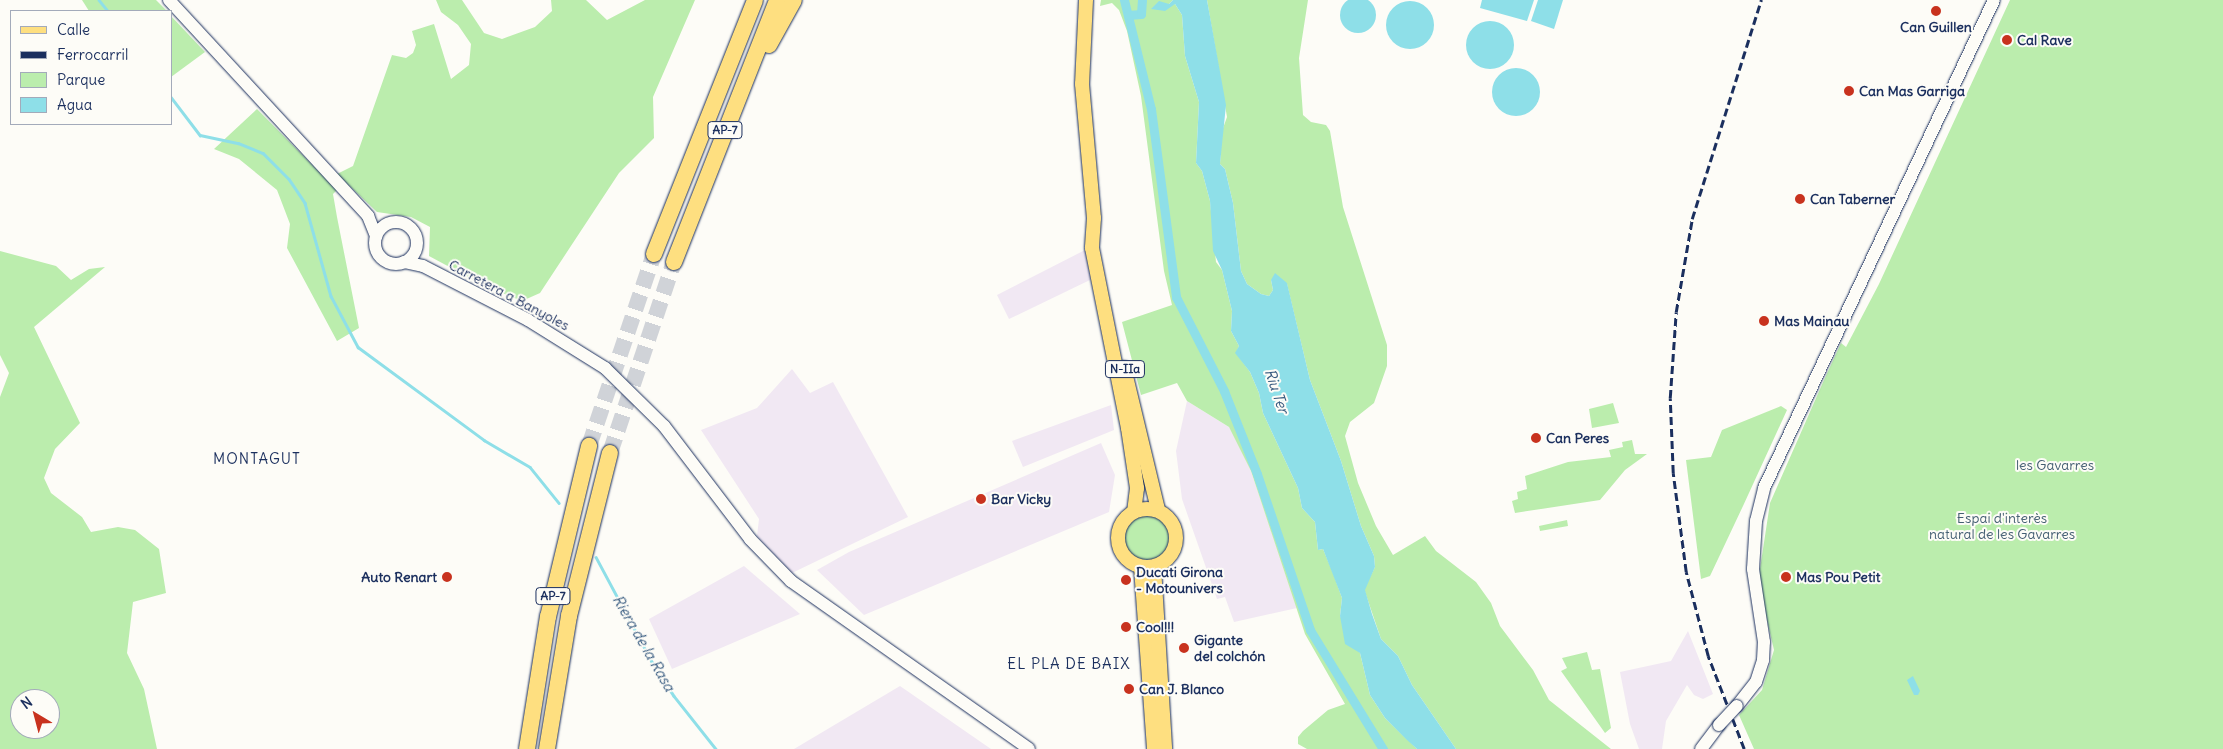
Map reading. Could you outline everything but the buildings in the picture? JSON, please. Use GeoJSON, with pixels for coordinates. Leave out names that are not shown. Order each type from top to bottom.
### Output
{"type":"FeatureCollection","features":[{"type":"Feature","properties":{"kind":"highway","name":"AP-7"},"geometry":{"type":"LineString","coordinates":[[654,254],[755,0]]}},
{"type":"Feature","properties":{"kind":"highway","name":"AP-7"},"geometry":{"type":"LineString","coordinates":[[674,262],[692,212],[777,0]]}},
{"type":"Feature","properties":{"kind":"highway"},"geometry":{"type":"LineString","coordinates":[[692,212],[753,76],[794,0]]}},
{"type":"Feature","properties":{"kind":"highway","name":"AP-7"},"geometry":{"type":"LineString","coordinates":[[527,749],[548,617],[589,446]]}},
{"type":"Feature","properties":{"kind":"highway","name":"AP-7"},"geometry":{"type":"LineString","coordinates":[[547,749],[569,616],[610,452]]}},
{"type":"Feature","properties":{"kind":"main road","name":"N-IIa"},"geometry":{"type":"LineString","coordinates":[[1086,0],[1082,84],[1094,228],[1092,248],[1137,488],[1134,511],[1123,521],[1118,536],[1126,558],[1148,567],[1167,560],[1176,546],[1177,535],[1170,518],[1158,510],[1113,324],[1101,247],[1094,228]]}},
{"type":"Feature","properties":{"kind":"main road"},"geometry":{"type":"LineString","coordinates":[[1134,511],[1146,508],[1158,510]]}},
{"type":"Feature","properties":{"kind":"main road"},"geometry":{"type":"LineString","coordinates":[[1148,567],[1154,749]]}},
{"type":"Feature","properties":{"kind":"main road"},"geometry":{"type":"LineString","coordinates":[[1148,567],[1165,749]]}},
{"type":"Feature","properties":{"kind":"street"},"geometry":{"type":"LineString","coordinates":[[168,0],[368,216],[376,236],[376,247],[381,258],[392,263],[404,262],[411,257],[417,247]]}},
{"type":"Feature","properties":{"kind":"street"},"geometry":{"type":"LineString","coordinates":[[1701,749],[1718,725],[1737,706],[1756,682],[1763,660],[1764,642],[1754,586],[1753,556],[1756,521],[1764,488],[1994,0]]}},
{"type":"Feature","properties":{"kind":"street"},"geometry":{"type":"LineString","coordinates":[[368,216],[390,222],[401,222],[410,227],[416,236],[417,247],[423,266]]}},
{"type":"Feature","properties":{"kind":"street"},"geometry":{"type":"LineString","coordinates":[[376,236],[390,222]]}},
{"type":"Feature","properties":{"kind":"street","name":"Carretera a Banyoles"},"geometry":{"type":"LineString","coordinates":[[404,262],[423,266],[580,350],[627,386],[645,404],[750,538],[791,581],[1029,749]]}},
{"type":"Feature","properties":{"kind":"shaded area"},"geometry":{"type":"Polygon","coordinates":[[[1087,249],[1092,279],[1009,319],[997,295],[1087,249]]]}},
{"type":"Feature","properties":{"kind":"shaded area"},"geometry":{"type":"Polygon","coordinates":[[[792,369],[810,393],[833,382],[908,517],[792,573],[757,536],[759,519],[701,430],[757,408],[792,369]]]}},
{"type":"Feature","properties":{"kind":"shaded area"},"geometry":{"type":"Polygon","coordinates":[[[1187,401],[1229,427],[1236,438],[1251,471],[1297,608],[1234,622],[1225,597],[1217,599],[1182,499],[1176,451],[1187,401]]]}},
{"type":"Feature","properties":{"kind":"shaded area"},"geometry":{"type":"Polygon","coordinates":[[[1111,405],[1114,430],[1023,467],[1012,441],[1111,405]]]}},
{"type":"Feature","properties":{"kind":"shaded area"},"geometry":{"type":"Polygon","coordinates":[[[1101,443],[1115,475],[1109,512],[864,615],[817,570],[849,552],[1101,443]]]}},
{"type":"Feature","properties":{"kind":"shaded area"},"geometry":{"type":"Polygon","coordinates":[[[744,566],[800,614],[672,669],[649,619],[744,566]]]}},
{"type":"Feature","properties":{"kind":"shaded area"},"geometry":{"type":"Polygon","coordinates":[[[1688,631],[1713,694],[1703,699],[1694,695],[1687,685],[1666,721],[1662,749],[1639,749],[1630,724],[1620,672],[1671,661],[1688,631]]]}},
{"type":"Feature","properties":{"kind":"shaded area"},"geometry":{"type":"Polygon","coordinates":[[[900,686],[991,749],[794,749],[900,686]]]}},
{"type":"Feature","properties":{"kind":"green space"},"geometry":{"type":"Polygon","coordinates":[[[82,0],[156,0],[166,10],[88,10],[82,0]]]}},
{"type":"Feature","properties":{"kind":"green space"},"geometry":{"type":"Polygon","coordinates":[[[436,0],[462,0],[484,33],[502,39],[535,27],[552,11],[551,0],[586,0],[607,20],[645,0],[695,0],[653,97],[654,138],[619,173],[540,293],[522,301],[485,286],[429,256],[430,227],[411,217],[377,212],[337,174],[353,166],[392,55],[406,58],[413,53],[416,45],[412,31],[434,24],[451,79],[469,65],[471,44],[458,25],[441,12],[436,0]]]}},
{"type":"Feature","properties":{"kind":"green space"},"geometry":{"type":"Polygon","coordinates":[[[1101,0],[1173,0],[1169,4],[1152,8],[1175,4],[1182,15],[1185,56],[1199,102],[1196,163],[1202,171],[1210,201],[1216,262],[1222,270],[1232,311],[1231,331],[1239,346],[1236,353],[1250,372],[1259,393],[1263,413],[1298,488],[1302,508],[1315,522],[1318,550],[1323,549],[1342,598],[1340,616],[1360,653],[1370,695],[1385,718],[1417,749],[1307,749],[1298,744],[1298,737],[1303,731],[1328,710],[1345,704],[1305,634],[1251,471],[1229,427],[1187,401],[1177,383],[1141,395],[1122,322],[1172,305],[1164,271],[1141,96],[1127,31],[1119,10],[1112,3],[1100,6],[1101,0]]]}},
{"type":"Feature","properties":{"kind":"green space"},"geometry":{"type":"Polygon","coordinates":[[[1207,0],[1308,0],[1299,58],[1303,115],[1311,122],[1326,125],[1330,131],[1343,207],[1387,345],[1387,366],[1374,403],[1350,422],[1345,436],[1358,483],[1376,526],[1393,555],[1425,536],[1436,551],[1476,582],[1491,603],[1500,626],[1533,670],[1549,700],[1611,749],[1456,749],[1412,685],[1398,656],[1381,639],[1364,589],[1375,567],[1374,556],[1361,526],[1341,461],[1310,380],[1287,284],[1281,279],[1271,280],[1273,290],[1269,296],[1261,294],[1247,284],[1241,271],[1233,203],[1225,169],[1220,164],[1222,131],[1227,117],[1207,0]]]}},
{"type":"Feature","properties":{"kind":"green space","name":"Espai d'interès natural de les Gavarres"},"geometry":{"type":"Polygon","coordinates":[[[2010,0],[2223,0],[2223,749],[1754,749],[1739,715],[1762,690],[1774,650],[1758,582],[1770,503],[1841,343],[1846,347],[1879,284],[2010,0]]]}},
{"type":"Feature","properties":{"kind":"green space"},"geometry":{"type":"Polygon","coordinates":[[[172,17],[205,52],[172,76],[172,17]]]}},
{"type":"Feature","properties":{"kind":"green space"},"geometry":{"type":"Polygon","coordinates":[[[257,109],[337,190],[333,194],[359,328],[337,341],[287,248],[290,224],[277,190],[239,159],[214,149],[257,109]]]}},
{"type":"Feature","properties":{"kind":"green space"},"geometry":{"type":"Polygon","coordinates":[[[0,251],[56,266],[71,280],[89,269],[105,267],[34,327],[80,423],[55,449],[44,478],[51,493],[82,517],[91,532],[118,527],[135,530],[159,549],[166,593],[133,602],[127,653],[144,689],[157,749],[0,749],[0,397],[9,373],[0,355],[0,251]]]}},
{"type":"Feature","properties":{"kind":"green space"},"geometry":{"type":"Polygon","coordinates":[[[1613,403],[1619,423],[1592,428],[1589,409],[1613,403]]]}},
{"type":"Feature","properties":{"kind":"green space"},"geometry":{"type":"Polygon","coordinates":[[[1781,406],[1787,410],[1743,506],[1710,576],[1701,579],[1686,460],[1711,457],[1722,430],[1781,406]]]}},
{"type":"Feature","properties":{"kind":"green space"},"geometry":{"type":"Polygon","coordinates":[[[1632,440],[1635,454],[1647,454],[1625,470],[1600,500],[1515,513],[1512,501],[1518,499],[1517,492],[1527,489],[1525,476],[1568,462],[1611,457],[1609,450],[1623,447],[1622,442],[1632,440]]]}},
{"type":"Feature","properties":{"kind":"green space"},"geometry":{"type":"Polygon","coordinates":[[[1151,516],[1163,522],[1168,529],[1168,547],[1163,554],[1156,559],[1143,560],[1135,557],[1128,550],[1125,534],[1128,526],[1135,519],[1151,516]]]}},
{"type":"Feature","properties":{"kind":"green space"},"geometry":{"type":"Polygon","coordinates":[[[1567,520],[1568,526],[1540,531],[1539,526],[1567,520]]]}},
{"type":"Feature","properties":{"kind":"green space"},"geometry":{"type":"Polygon","coordinates":[[[1587,652],[1592,670],[1600,669],[1611,728],[1605,733],[1561,671],[1567,668],[1562,658],[1587,652]]]}},
{"type":"Feature","properties":{"kind":"water"},"geometry":{"type":"Polygon","coordinates":[[[1350,-1],[1366,-1],[1375,8],[1375,22],[1365,32],[1351,32],[1341,22],[1341,8],[1350,-1]]]}},
{"type":"Feature","properties":{"kind":"water","name":"Riu Ter"},"geometry":{"type":"Polygon","coordinates":[[[1173,0],[1207,0],[1226,105],[1220,164],[1225,169],[1233,203],[1241,271],[1247,284],[1261,294],[1269,296],[1273,290],[1271,280],[1275,273],[1287,283],[1310,380],[1341,461],[1361,526],[1374,556],[1375,567],[1365,590],[1381,639],[1398,656],[1412,685],[1456,749],[1417,749],[1385,718],[1370,695],[1360,653],[1345,644],[1340,616],[1342,598],[1323,549],[1318,550],[1315,522],[1302,508],[1298,488],[1263,413],[1259,393],[1250,372],[1235,353],[1239,346],[1231,331],[1232,311],[1222,270],[1213,251],[1210,201],[1202,171],[1196,163],[1199,102],[1185,56],[1182,15],[1175,4],[1165,11],[1151,9],[1159,1],[1169,4],[1173,0]]]}},
{"type":"Feature","properties":{"kind":"water"},"geometry":{"type":"Polygon","coordinates":[[[1482,0],[1534,0],[1527,21],[1480,8],[1482,0]]]}},
{"type":"Feature","properties":{"kind":"water"},"geometry":{"type":"Polygon","coordinates":[[[1538,0],[1563,0],[1554,29],[1531,21],[1538,0]]]}},
{"type":"Feature","properties":{"kind":"water"},"geometry":{"type":"Polygon","coordinates":[[[1410,1],[1419,3],[1427,8],[1432,16],[1434,25],[1432,34],[1427,42],[1419,47],[1410,49],[1401,47],[1393,42],[1388,34],[1386,25],[1388,16],[1393,8],[1401,3],[1410,1]]]}},
{"type":"Feature","properties":{"kind":"water"},"geometry":{"type":"Polygon","coordinates":[[[1490,21],[1499,23],[1507,28],[1512,36],[1514,45],[1512,54],[1507,62],[1499,67],[1490,69],[1481,67],[1473,62],[1468,54],[1466,45],[1468,36],[1473,28],[1481,23],[1490,21]]]}},
{"type":"Feature","properties":{"kind":"water"},"geometry":{"type":"Polygon","coordinates":[[[1511,68],[1521,68],[1533,75],[1540,87],[1540,97],[1533,109],[1521,116],[1511,116],[1503,112],[1496,105],[1492,97],[1492,87],[1496,79],[1503,72],[1511,68]]]}},
{"type":"Feature","properties":{"kind":"water"},"geometry":{"type":"Polygon","coordinates":[[[1913,676],[1920,691],[1918,695],[1914,695],[1907,680],[1913,676]]]}},
{"type":"Feature","properties":{"kind":"waterway"},"geometry":{"type":"LineString","coordinates":[[99,0],[107,10]]}},
{"type":"Feature","properties":{"kind":"waterway"},"geometry":{"type":"LineString","coordinates":[[1124,0],[1151,109],[1176,297],[1224,391],[1257,474],[1310,630],[1383,749]]}},
{"type":"Feature","properties":{"kind":"waterway"},"geometry":{"type":"LineString","coordinates":[[1128,15],[1141,14],[1142,0]]}},
{"type":"Feature","properties":{"kind":"waterway"},"geometry":{"type":"LineString","coordinates":[[172,98],[200,135],[238,143],[263,153],[289,179],[305,203],[331,296],[358,347],[484,440],[530,467],[559,503]]}},
{"type":"Feature","properties":{"kind":"waterway","name":"Riera de la Rasa"},"geometry":{"type":"LineString","coordinates":[[596,557],[652,662],[674,696],[716,749]]}},
{"type":"Feature","properties":{"kind":"tunnel"},"geometry":{"type":"LineString","coordinates":[[589,446],[654,254]]}},
{"type":"Feature","properties":{"kind":"tunnel"},"geometry":{"type":"LineString","coordinates":[[610,453],[674,262]]}},
{"type":"Feature","properties":{"kind":"railway"},"geometry":{"type":"LineString","coordinates":[[1744,749],[1708,656],[1686,572],[1673,473],[1670,398],[1676,312],[1692,219],[1761,0]]}},
{"type":"Feature","properties":{"kind":"place","name":"Can Guillen"},"geometry":{"type":"Point","coordinates":[1936,11]}},
{"type":"Feature","properties":{"kind":"place","name":"Cal Rave"},"geometry":{"type":"Point","coordinates":[2007,40]}},
{"type":"Feature","properties":{"kind":"place","name":"Can Mas Garriga"},"geometry":{"type":"Point","coordinates":[1849,91]}},
{"type":"Feature","properties":{"kind":"place","name":"Can Taberner"},"geometry":{"type":"Point","coordinates":[1800,199]}},
{"type":"Feature","properties":{"kind":"place","name":"Mas Mainau"},"geometry":{"type":"Point","coordinates":[1764,321]}},
{"type":"Feature","properties":{"kind":"place","name":"Can Peres"},"geometry":{"type":"Point","coordinates":[1536,438]}},
{"type":"Feature","properties":{"kind":"place","name":"Bar Vicky"},"geometry":{"type":"Point","coordinates":[981,499]}},
{"type":"Feature","properties":{"kind":"place","name":"Auto Renart"},"geometry":{"type":"Point","coordinates":[447,577]}},
{"type":"Feature","properties":{"kind":"place","name":"Mas Pou Petit"},"geometry":{"type":"Point","coordinates":[1786,577]}},
{"type":"Feature","properties":{"kind":"place","name":"Ducati Girona - Motounivers"},"geometry":{"type":"Point","coordinates":[1126,580]}},
{"type":"Feature","properties":{"kind":"place","name":"Cool!!!"},"geometry":{"type":"Point","coordinates":[1126,627]}},
{"type":"Feature","properties":{"kind":"place","name":"Gigante del colchón"},"geometry":{"type":"Point","coordinates":[1184,648]}},
{"type":"Feature","properties":{"kind":"place","name":"Can J. Blanco"},"geometry":{"type":"Point","coordinates":[1129,689]}},
{"type":"Feature","properties":{"kind":"district","name":"MONTAGUT"},"geometry":{"type":"Point","coordinates":[257,459]}},
{"type":"Feature","properties":{"kind":"district","name":"EL PLA DE BAIX"},"geometry":{"type":"Point","coordinates":[1069,664]}},
{"type":"Feature","properties":{"kind":"park label","name":"les Gavarres"},"geometry":{"type":"Point","coordinates":[2055,465]}}]}
